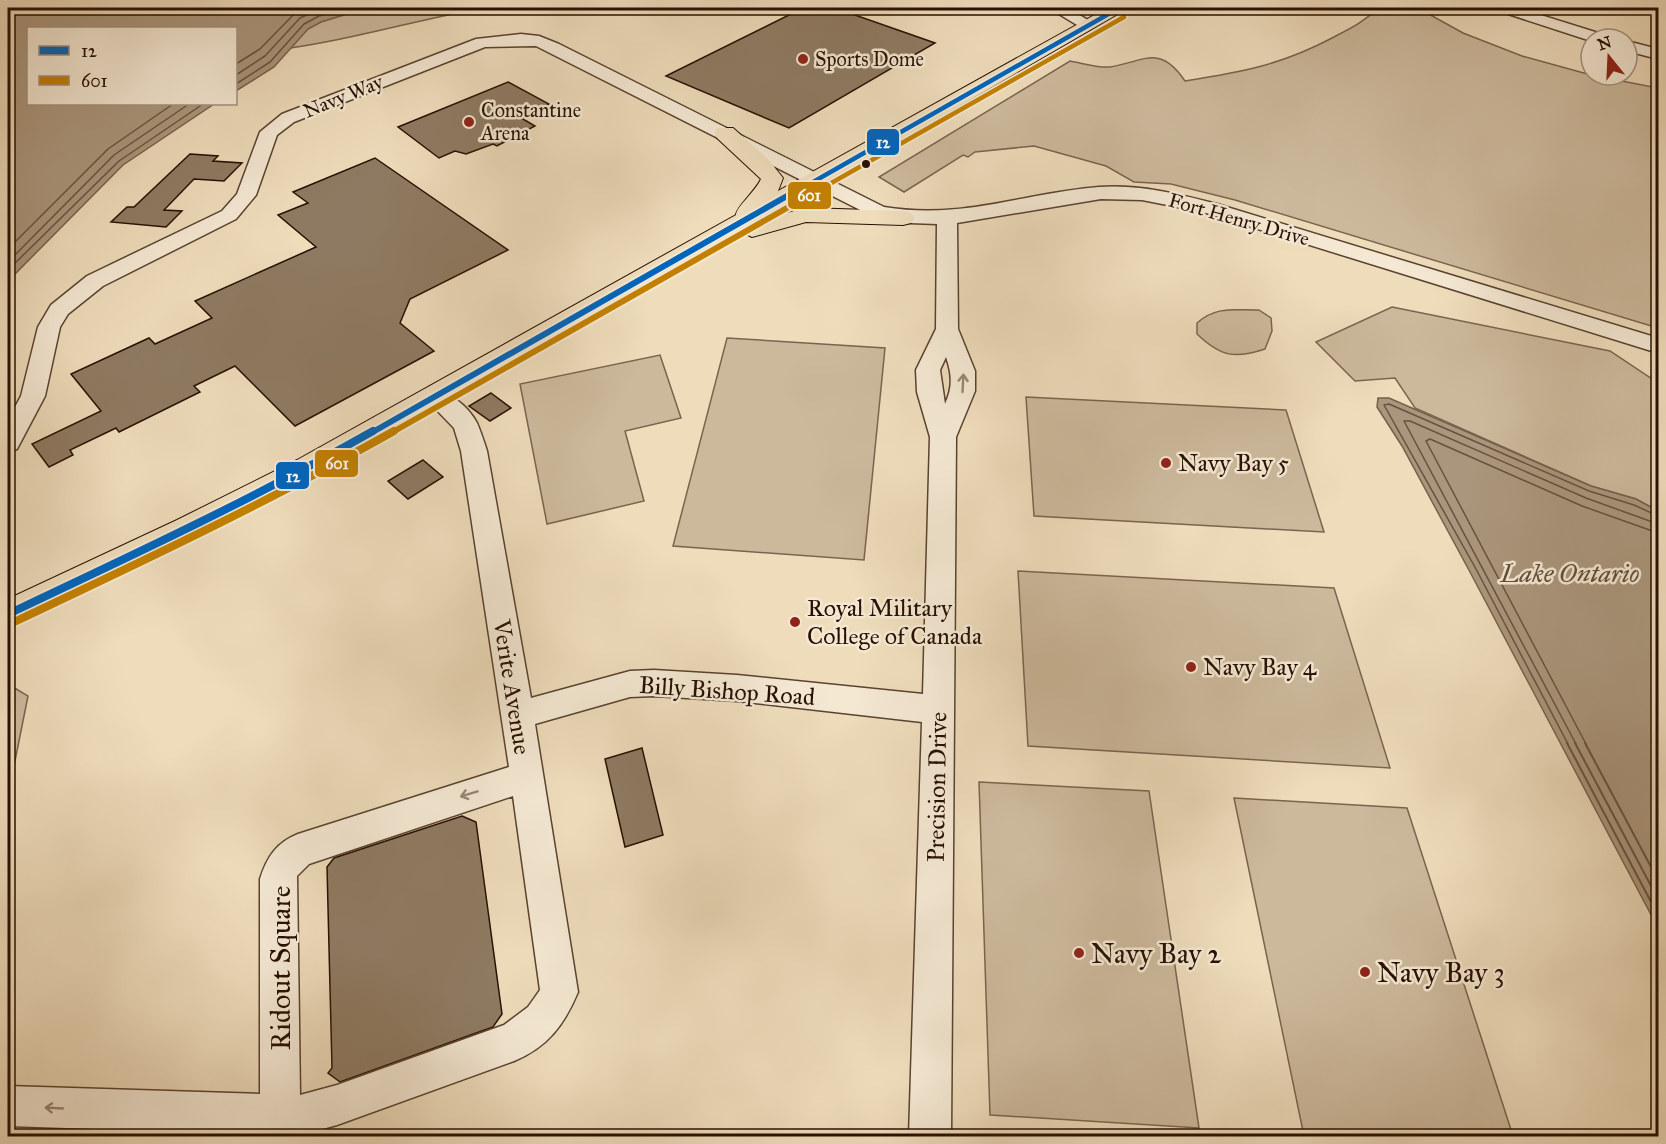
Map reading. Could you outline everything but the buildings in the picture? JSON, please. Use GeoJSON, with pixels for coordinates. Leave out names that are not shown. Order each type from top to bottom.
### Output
{"type":"FeatureCollection","features":[{"type":"Feature","properties":{"kind":"main road"},"geometry":{"type":"LineString","coordinates":[[8,614],[198,524],[308,468],[1119,8]]}},
{"type":"Feature","properties":{"kind":"main road"},"geometry":{"type":"LineString","coordinates":[[719,235],[766,194],[772,178],[760,164],[725,133]]}},
{"type":"Feature","properties":{"kind":"main road"},"geometry":{"type":"LineString","coordinates":[[719,235],[806,215],[903,218]]}},
{"type":"Feature","properties":{"kind":"street"},"geometry":{"type":"LineString","coordinates":[[1057,8],[1088,25]]}},
{"type":"Feature","properties":{"kind":"street"},"geometry":{"type":"LineString","coordinates":[[1504,8],[1579,32]]}},
{"type":"Feature","properties":{"kind":"street","name":"Navy Way"},"geometry":{"type":"LineString","coordinates":[[8,443],[27,410],[49,327],[59,310],[76,294],[95,281],[229,215],[246,195],[263,143],[269,132],[288,118],[475,44],[493,40],[539,41],[816,179]]}},
{"type":"Feature","properties":{"kind":"street"},"geometry":{"type":"LineString","coordinates":[[1639,49],[1659,54]]}},
{"type":"Feature","properties":{"kind":"street","name":"Fort Henry Drive"},"geometry":{"type":"LineString","coordinates":[[816,179],[863,206],[903,218],[947,220],[1100,193],[1163,197],[1210,208],[1659,346]]}},
{"type":"Feature","properties":{"kind":"street","name":"Precision Drive"},"geometry":{"type":"LineString","coordinates":[[943,437],[963,391],[963,371],[947,329],[947,220]]}},
{"type":"Feature","properties":{"kind":"street","name":"Precision Drive"},"geometry":{"type":"LineString","coordinates":[[930,1137],[943,437],[928,392],[928,370],[947,329]]}},
{"type":"Feature","properties":{"kind":"street","name":"Verite Avenue"},"geometry":{"type":"LineString","coordinates":[[280,1116],[297,1116],[338,1105],[514,1041],[534,1030],[551,1012],[559,992],[525,777],[518,715],[469,432],[465,424],[436,397]]}},
{"type":"Feature","properties":{"kind":"street","name":"Billy Bishop Road"},"geometry":{"type":"LineString","coordinates":[[518,715],[630,684],[654,683],[737,688],[939,710]]}},
{"type":"Feature","properties":{"kind":"street","name":"Ridout Square"},"geometry":{"type":"LineString","coordinates":[[280,1116],[278,879],[282,866],[298,850],[525,777]]}},
{"type":"Feature","properties":{"kind":"street"},"geometry":{"type":"LineString","coordinates":[[8,1106],[280,1116]]}},
{"type":"Feature","properties":{"kind":"shaded area"},"geometry":{"type":"Polygon","coordinates":[[[352,8],[482,8],[276,50],[278,38],[352,8]]]}},
{"type":"Feature","properties":{"kind":"shaded area"},"geometry":{"type":"Polygon","coordinates":[[[1378,8],[1418,8],[1463,33],[1522,56],[1579,72],[1579,87],[1639,87],[1639,84],[1658,88],[1658,328],[1235,200],[1171,184],[1134,182],[1106,166],[1034,146],[975,152],[968,157],[963,155],[904,192],[879,177],[1070,61],[1109,67],[1141,59],[1158,58],[1176,69],[1185,81],[1206,78],[1243,71],[1296,55],[1367,17],[1378,8]]]}},
{"type":"Feature","properties":{"kind":"shaded area"},"geometry":{"type":"Polygon","coordinates":[[[1392,307],[1610,351],[1658,383],[1658,511],[1636,499],[1591,486],[1415,408],[1395,378],[1355,381],[1316,342],[1392,307]]]}},
{"type":"Feature","properties":{"kind":"shaded area"},"geometry":{"type":"Polygon","coordinates":[[[1259,310],[1271,318],[1272,331],[1265,349],[1245,354],[1229,354],[1206,342],[1197,334],[1197,323],[1218,311],[1259,310]]]}},
{"type":"Feature","properties":{"kind":"shaded area"},"geometry":{"type":"Polygon","coordinates":[[[727,338],[885,348],[864,560],[673,546],[727,338]]]}},
{"type":"Feature","properties":{"kind":"shaded area"},"geometry":{"type":"Polygon","coordinates":[[[660,355],[681,418],[625,431],[644,501],[547,524],[520,384],[660,355]]]}},
{"type":"Feature","properties":{"kind":"shaded area","name":"Navy Bay 5"},"geometry":{"type":"Polygon","coordinates":[[[1026,397],[1286,410],[1324,532],[1034,516],[1026,397]]]}},
{"type":"Feature","properties":{"kind":"shaded area","name":"Navy Bay 4"},"geometry":{"type":"Polygon","coordinates":[[[1018,571],[1334,588],[1390,768],[1028,746],[1018,571]]]}},
{"type":"Feature","properties":{"kind":"shaded area"},"geometry":{"type":"Polygon","coordinates":[[[8,684],[28,696],[8,796],[8,684]]]}},
{"type":"Feature","properties":{"kind":"shaded area","name":"Navy Bay 2"},"geometry":{"type":"Polygon","coordinates":[[[979,782],[1149,791],[1199,1128],[990,1115],[979,782]]]}},
{"type":"Feature","properties":{"kind":"shaded area","name":"Navy Bay 3"},"geometry":{"type":"Polygon","coordinates":[[[1234,798],[1407,808],[1513,1136],[1304,1136],[1234,798]]]}},
{"type":"Feature","properties":{"kind":"water"},"geometry":{"type":"Polygon","coordinates":[[[8,8],[367,8],[321,22],[308,29],[274,67],[237,90],[237,27],[27,27],[27,105],[213,105],[123,165],[14,275],[8,276],[8,8]]]}},
{"type":"Feature","properties":{"kind":"water","name":"Lake Ontario"},"geometry":{"type":"Polygon","coordinates":[[[1378,398],[1389,398],[1591,486],[1636,499],[1658,511],[1658,928],[1470,572],[1402,446],[1377,407],[1378,398]]]}},
{"type":"Feature","properties":{"kind":"transit line","name":"12"},"geometry":{"type":"LineString","coordinates":[[8,614],[188,529],[308,468],[1119,8]]}},
{"type":"Feature","properties":{"kind":"transit line","name":"601"},"geometry":{"type":"LineString","coordinates":[[12,623],[192,538],[313,477],[1124,17]]}},
{"type":"Feature","properties":{"kind":"place","name":"Sports Dome"},"geometry":{"type":"Point","coordinates":[803,59]}},
{"type":"Feature","properties":{"kind":"place","name":"Constantine Arena"},"geometry":{"type":"Point","coordinates":[469,122]}},
{"type":"Feature","properties":{"kind":"place","name":"Navy Bay 5"},"geometry":{"type":"Point","coordinates":[1166,463]}},
{"type":"Feature","properties":{"kind":"place","name":"Royal Military College of Canada"},"geometry":{"type":"Point","coordinates":[795,622]}},
{"type":"Feature","properties":{"kind":"place","name":"Navy Bay 4"},"geometry":{"type":"Point","coordinates":[1191,667]}},
{"type":"Feature","properties":{"kind":"place","name":"Navy Bay 2"},"geometry":{"type":"Point","coordinates":[1079,953]}},
{"type":"Feature","properties":{"kind":"place","name":"Navy Bay 3"},"geometry":{"type":"Point","coordinates":[1365,972]}}]}
